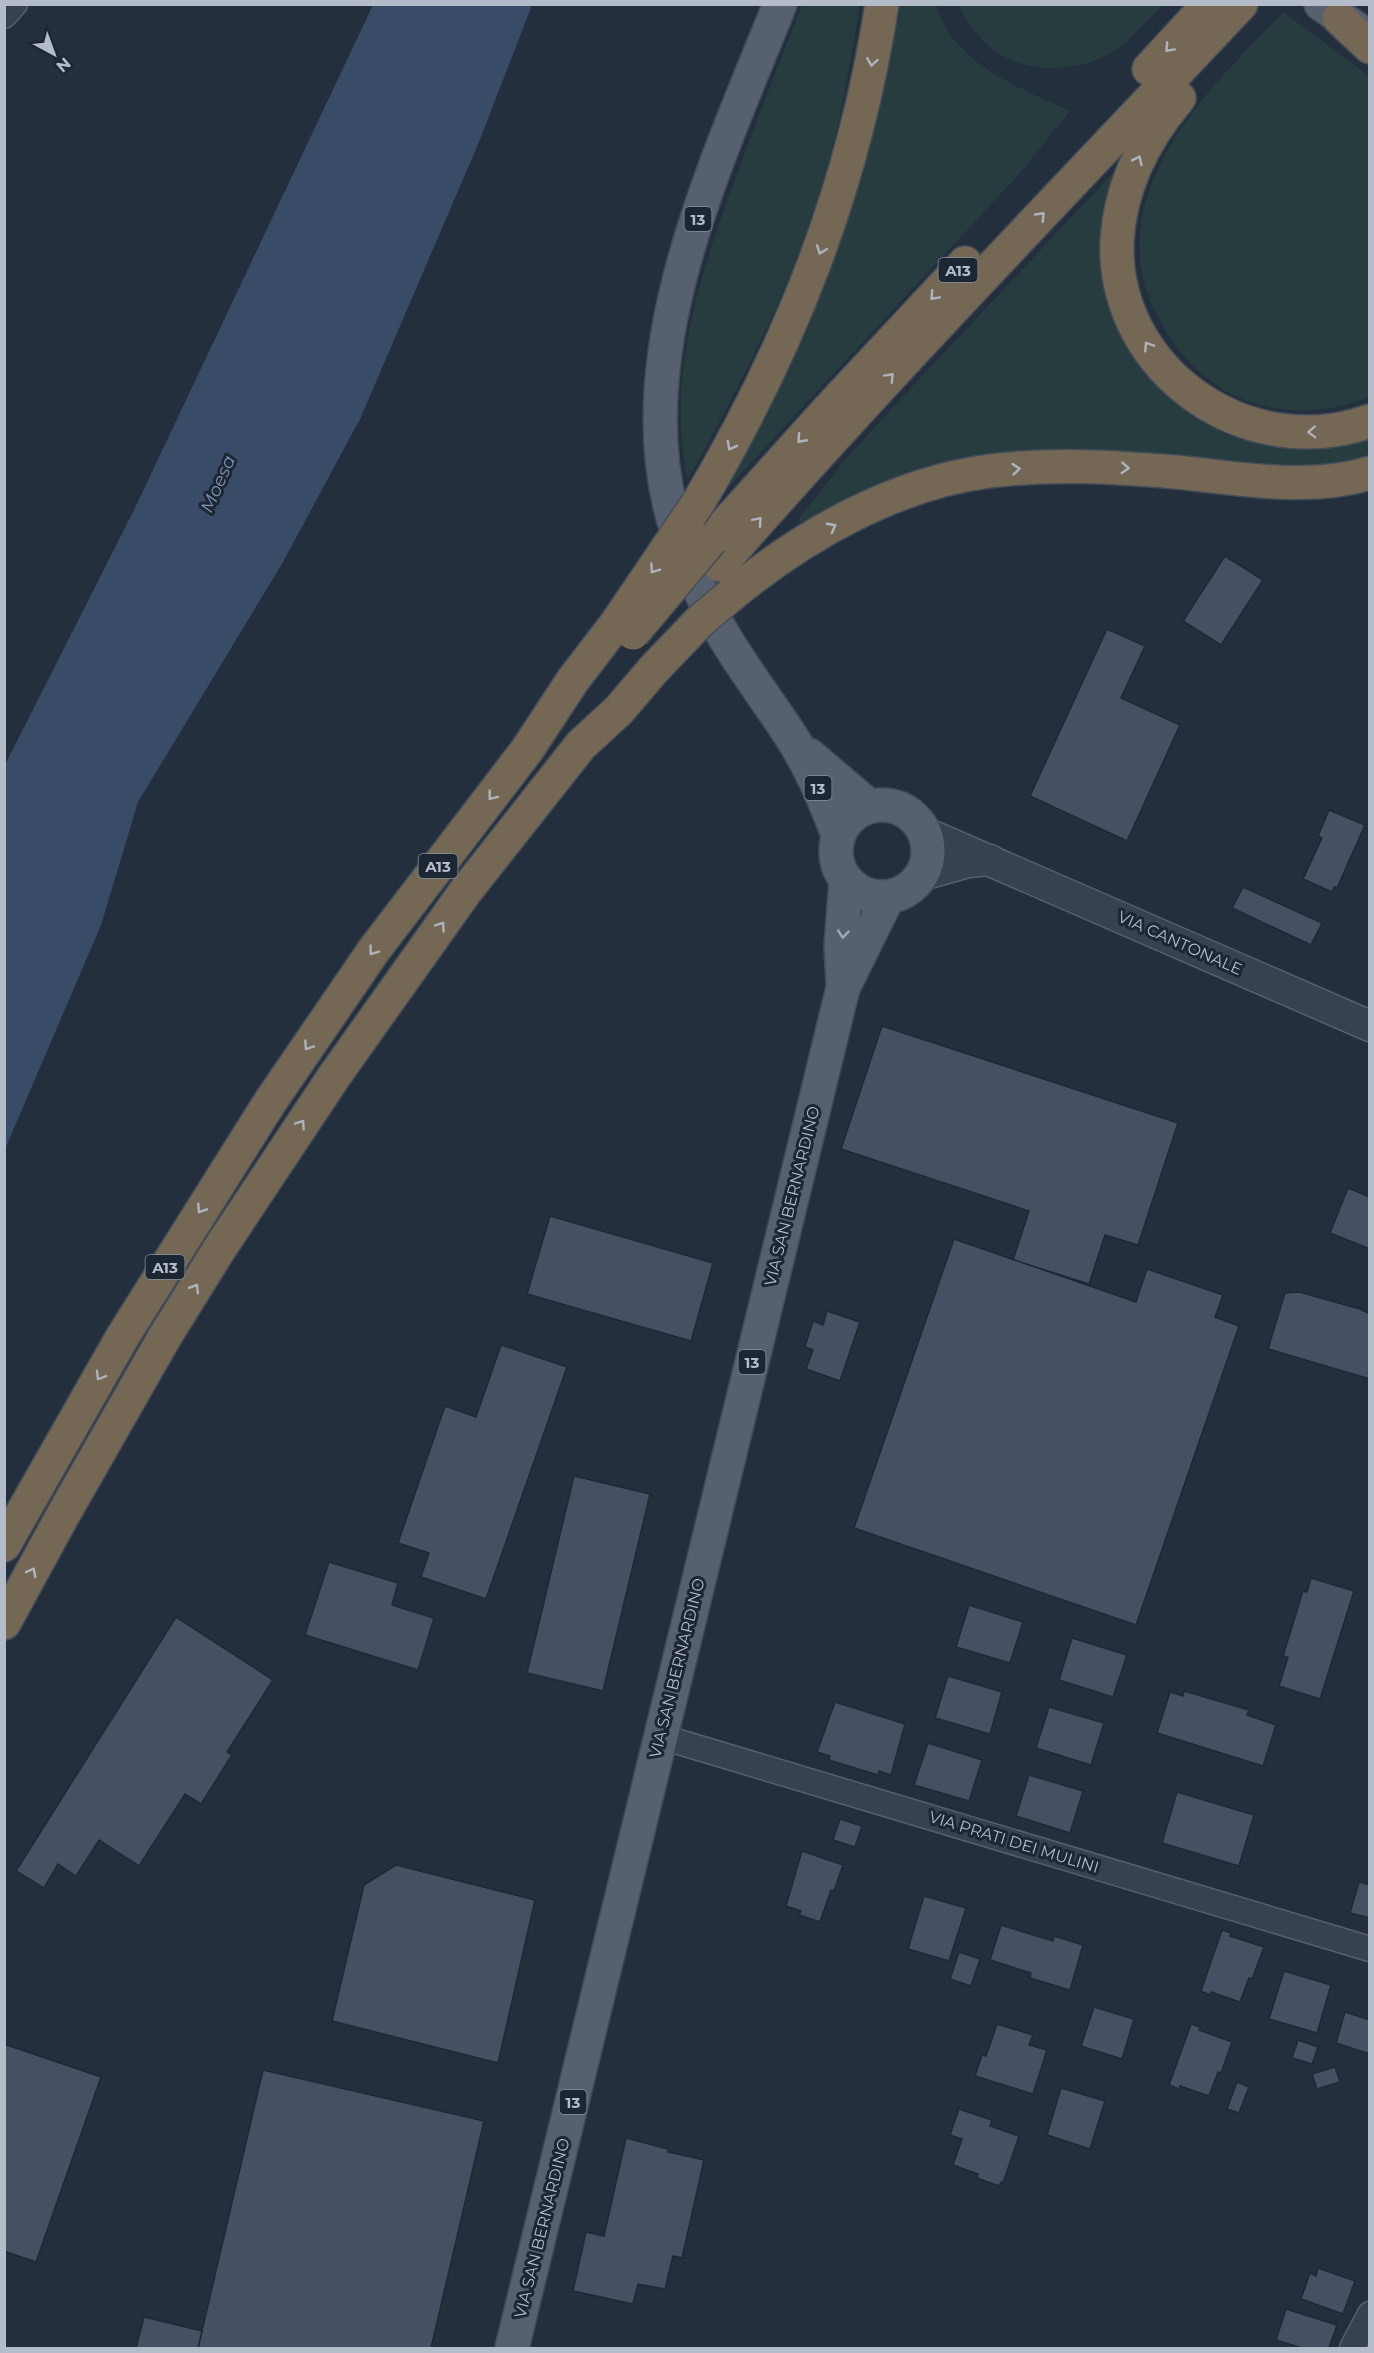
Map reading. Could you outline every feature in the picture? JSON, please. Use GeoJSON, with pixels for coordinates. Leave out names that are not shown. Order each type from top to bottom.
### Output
{"type":"FeatureCollection","features":[{"type":"Feature","properties":{"kind":"highway","name":"A13"},"geometry":{"type":"LineString","coordinates":[[4,1623],[152,1358],[276,1162],[334,1075],[458,901],[581,745],[607,699],[635,647],[698,503],[727,454],[768,374],[808,283],[826,234],[860,118],[882,4]]}},
{"type":"Feature","properties":{"kind":"highway","name":"A13"},"geometry":{"type":"LineString","coordinates":[[635,647],[700,621],[721,567],[828,410],[1209,4]]}},
{"type":"Feature","properties":{"kind":"highway","name":"A13"},"geometry":{"type":"LineString","coordinates":[[4,1545],[123,1336],[270,1102],[374,950],[527,750],[584,692],[721,567],[807,467],[992,267],[1241,4]]}},
{"type":"Feature","properties":{"kind":"highway"},"geometry":{"type":"LineString","coordinates":[[1263,5],[1172,107],[1154,130],[1142,152],[1125,195],[1120,219],[1117,242],[1122,285],[1135,324],[1153,353],[1176,381],[1212,408],[1259,426],[1284,431],[1333,430],[1370,421]]}},
{"type":"Feature","properties":{"kind":"highway"},"geometry":{"type":"LineString","coordinates":[[1330,11],[1370,47]]}},
{"type":"Feature","properties":{"kind":"highway","name":"A13"},"geometry":{"type":"LineString","coordinates":[[721,567],[771,563],[839,523],[922,488],[988,472],[1078,466],[1122,467],[1284,482],[1313,482],[1370,473]]}},
{"type":"Feature","properties":{"kind":"main road","name":"13"},"geometry":{"type":"LineString","coordinates":[[780,4],[710,183],[683,266],[674,304],[663,377],[662,444],[670,506],[681,545],[707,605],[741,666],[794,742],[827,806],[838,835]]}},
{"type":"Feature","properties":{"kind":"main road"},"geometry":{"type":"LineString","coordinates":[[1330,11],[1370,37]]}},
{"type":"Feature","properties":{"kind":"main road","name":"13"},"geometry":{"type":"LineString","coordinates":[[794,742],[869,806]]}},
{"type":"Feature","properties":{"kind":"main road"},"geometry":{"type":"LineString","coordinates":[[882,804],[896,806],[914,817],[926,833],[929,855],[922,875],[908,890],[888,897],[873,897],[858,891],[846,880],[838,867],[835,851],[838,835],[845,822],[856,812],[869,806],[882,804]]}},
{"type":"Feature","properties":{"kind":"main road","name":"VIA SAN BERNARDINO"},"geometry":{"type":"LineString","coordinates":[[843,987],[841,946],[846,880]]}},
{"type":"Feature","properties":{"kind":"main road","name":"VIA SAN BERNARDINO"},"geometry":{"type":"LineString","coordinates":[[512,2349],[599,1996],[659,1736],[719,1505],[843,987],[888,897]]}},
{"type":"Feature","properties":{"kind":"street"},"geometry":{"type":"LineString","coordinates":[[4,16],[15,4]]}},
{"type":"Feature","properties":{"kind":"street","name":"VIA CANTONALE"},"geometry":{"type":"LineString","coordinates":[[926,833],[1370,1026]]}},
{"type":"Feature","properties":{"kind":"street"},"geometry":{"type":"LineString","coordinates":[[922,875],[968,862],[990,860]]}},
{"type":"Feature","properties":{"kind":"street","name":"VIA PRATI DEI MULINI"},"geometry":{"type":"LineString","coordinates":[[659,1736],[1370,1949]]}},
{"type":"Feature","properties":{"kind":"street"},"geometry":{"type":"LineString","coordinates":[[1352,2349],[1370,2314]]}},
{"type":"Feature","properties":{"kind":"green space"},"geometry":{"type":"Polygon","coordinates":[[[802,5],[860,5],[835,137],[817,199],[787,282],[750,362],[688,479],[682,438],[681,397],[685,355],[693,313],[731,191],[802,5]]]}},
{"type":"Feature","properties":{"kind":"green space"},"geometry":{"type":"Polygon","coordinates":[[[895,5],[936,5],[945,26],[957,44],[973,59],[1010,83],[1070,111],[1021,172],[720,496],[895,5]]]}},
{"type":"Feature","properties":{"kind":"green space"},"geometry":{"type":"Polygon","coordinates":[[[958,5],[1163,5],[1129,40],[1105,56],[1079,65],[1049,68],[1020,63],[995,51],[974,30],[958,5]]]}},
{"type":"Feature","properties":{"kind":"green space"},"geometry":{"type":"Polygon","coordinates":[[[1283,12],[1369,76],[1369,397],[1337,407],[1307,410],[1277,409],[1249,402],[1223,389],[1199,372],[1178,349],[1154,309],[1142,270],[1139,243],[1142,216],[1151,186],[1179,131],[1218,81],[1283,12]]]}},
{"type":"Feature","properties":{"kind":"green space"},"geometry":{"type":"Polygon","coordinates":[[[1113,173],[1119,175],[1108,208],[1179,399],[1369,433],[1369,457],[1348,463],[1312,466],[1102,452],[802,525],[798,520],[844,461],[1113,173]]]}},
{"type":"Feature","properties":{"kind":"water","name":"Moesa"},"geometry":{"type":"Polygon","coordinates":[[[373,5],[532,5],[479,142],[360,419],[283,562],[138,802],[101,925],[5,1149],[5,765],[134,510],[373,5]]]}},
{"type":"Feature","properties":{"kind":"building"},"geometry":{"type":"Polygon","coordinates":[[[1225,556],[1263,580],[1221,645],[1183,621],[1225,556]]]}},
{"type":"Feature","properties":{"kind":"building"},"geometry":{"type":"Polygon","coordinates":[[[1107,629],[1145,646],[1121,698],[1180,725],[1127,841],[1030,796],[1107,629]]]}},
{"type":"Feature","properties":{"kind":"building"},"geometry":{"type":"Polygon","coordinates":[[[1329,810],[1365,825],[1337,888],[1334,887],[1332,892],[1303,879],[1322,838],[1318,836],[1329,810]]]}},
{"type":"Feature","properties":{"kind":"building"},"geometry":{"type":"Polygon","coordinates":[[[1243,887],[1322,923],[1311,945],[1232,908],[1243,887]]]}},
{"type":"Feature","properties":{"kind":"building"},"geometry":{"type":"Polygon","coordinates":[[[882,1026],[1178,1123],[1138,1245],[1105,1235],[1089,1284],[1013,1260],[1029,1211],[841,1149],[882,1026]]]}},
{"type":"Feature","properties":{"kind":"building"},"geometry":{"type":"Polygon","coordinates":[[[1348,1188],[1370,1197],[1370,1249],[1330,1233],[1348,1188]]]}},
{"type":"Feature","properties":{"kind":"building"},"geometry":{"type":"Polygon","coordinates":[[[550,1216],[713,1263],[691,1341],[527,1294],[550,1216]]]}},
{"type":"Feature","properties":{"kind":"building"},"geometry":{"type":"Polygon","coordinates":[[[954,1239],[1136,1302],[1147,1269],[1223,1295],[1215,1317],[1239,1326],[1136,1625],[854,1528],[954,1239]]]}},
{"type":"Feature","properties":{"kind":"building"},"geometry":{"type":"Polygon","coordinates":[[[1299,1292],[1360,1309],[1370,1314],[1370,1379],[1268,1349],[1285,1293],[1299,1292]]]}},
{"type":"Feature","properties":{"kind":"building"},"geometry":{"type":"Polygon","coordinates":[[[827,1311],[860,1322],[840,1381],[806,1369],[813,1350],[805,1347],[813,1321],[823,1325],[827,1311]]]}},
{"type":"Feature","properties":{"kind":"building"},"geometry":{"type":"Polygon","coordinates":[[[501,1345],[567,1367],[486,1599],[421,1577],[429,1553],[398,1543],[445,1406],[476,1417],[501,1345]]]}},
{"type":"Feature","properties":{"kind":"building"},"geometry":{"type":"Polygon","coordinates":[[[574,1476],[650,1494],[603,1691],[527,1673],[574,1476]]]}},
{"type":"Feature","properties":{"kind":"building"},"geometry":{"type":"Polygon","coordinates":[[[329,1562],[398,1583],[392,1605],[434,1618],[418,1670],[305,1635],[329,1562]]]}},
{"type":"Feature","properties":{"kind":"building"},"geometry":{"type":"Polygon","coordinates":[[[1311,1578],[1354,1591],[1320,1699],[1279,1686],[1288,1657],[1283,1656],[1303,1591],[1307,1592],[1311,1578]]]}},
{"type":"Feature","properties":{"kind":"building"},"geometry":{"type":"Polygon","coordinates":[[[969,1605],[1023,1622],[1010,1663],[956,1647],[969,1605]]]}},
{"type":"Feature","properties":{"kind":"building"},"geometry":{"type":"Polygon","coordinates":[[[176,1617],[273,1680],[227,1752],[232,1755],[201,1804],[185,1794],[139,1866],[99,1840],[76,1876],[58,1864],[44,1888],[16,1871],[176,1617]]]}},
{"type":"Feature","properties":{"kind":"building"},"geometry":{"type":"Polygon","coordinates":[[[1072,1638],[1127,1655],[1113,1697],[1059,1680],[1072,1638]]]}},
{"type":"Feature","properties":{"kind":"building"},"geometry":{"type":"Polygon","coordinates":[[[948,1676],[1002,1692],[990,1734],[935,1718],[948,1676]]]}},
{"type":"Feature","properties":{"kind":"building"},"geometry":{"type":"Polygon","coordinates":[[[1184,1691],[1249,1710],[1247,1715],[1276,1725],[1263,1766],[1157,1733],[1170,1692],[1183,1696],[1184,1691]]]}},
{"type":"Feature","properties":{"kind":"building"},"geometry":{"type":"Polygon","coordinates":[[[835,1702],[905,1724],[891,1775],[879,1771],[878,1775],[829,1760],[830,1756],[817,1752],[835,1702]]]}},
{"type":"Feature","properties":{"kind":"building"},"geometry":{"type":"Polygon","coordinates":[[[1049,1707],[1104,1723],[1091,1765],[1036,1748],[1049,1707]]]}},
{"type":"Feature","properties":{"kind":"building"},"geometry":{"type":"Polygon","coordinates":[[[928,1743],[982,1760],[969,1801],[914,1785],[928,1743]]]}},
{"type":"Feature","properties":{"kind":"building"},"geometry":{"type":"Polygon","coordinates":[[[1029,1775],[1083,1791],[1070,1833],[1016,1816],[1029,1775]]]}},
{"type":"Feature","properties":{"kind":"building"},"geometry":{"type":"Polygon","coordinates":[[[1177,1792],[1254,1815],[1239,1866],[1162,1843],[1177,1792]]]}},
{"type":"Feature","properties":{"kind":"building"},"geometry":{"type":"Polygon","coordinates":[[[840,1819],[862,1826],[855,1847],[833,1840],[840,1819]]]}},
{"type":"Feature","properties":{"kind":"building"},"geometry":{"type":"Polygon","coordinates":[[[802,1851],[843,1865],[820,1922],[799,1915],[801,1911],[786,1906],[802,1851]]]}},
{"type":"Feature","properties":{"kind":"building"},"geometry":{"type":"Polygon","coordinates":[[[396,1865],[535,1900],[498,2063],[332,2021],[364,1885],[396,1865]]]}},
{"type":"Feature","properties":{"kind":"building"},"geometry":{"type":"Polygon","coordinates":[[[1359,1882],[1370,1885],[1370,1918],[1350,1913],[1359,1882]]]}},
{"type":"Feature","properties":{"kind":"building"},"geometry":{"type":"Polygon","coordinates":[[[924,1896],[966,1908],[949,1961],[908,1949],[924,1896]]]}},
{"type":"Feature","properties":{"kind":"building"},"geometry":{"type":"Polygon","coordinates":[[[1001,1925],[1053,1941],[1054,1936],[1083,1945],[1070,1990],[1030,1978],[1031,1973],[990,1960],[1001,1925]]]}},
{"type":"Feature","properties":{"kind":"building"},"geometry":{"type":"Polygon","coordinates":[[[1222,1930],[1231,1933],[1230,1936],[1264,1947],[1240,2002],[1201,1991],[1222,1930]]]}},
{"type":"Feature","properties":{"kind":"building"},"geometry":{"type":"Polygon","coordinates":[[[959,1952],[980,1959],[971,1986],[950,1979],[959,1952]]]}},
{"type":"Feature","properties":{"kind":"building"},"geometry":{"type":"Polygon","coordinates":[[[1284,1971],[1331,1985],[1317,2033],[1269,2019],[1284,1971]]]}},
{"type":"Feature","properties":{"kind":"building"},"geometry":{"type":"Polygon","coordinates":[[[1094,2007],[1134,2019],[1122,2059],[1081,2046],[1094,2007]]]}},
{"type":"Feature","properties":{"kind":"building"},"geometry":{"type":"Polygon","coordinates":[[[1345,2012],[1370,2020],[1370,2054],[1336,2043],[1345,2012]]]}},
{"type":"Feature","properties":{"kind":"building"},"geometry":{"type":"Polygon","coordinates":[[[997,2024],[1033,2035],[1029,2045],[1047,2050],[1033,2094],[975,2076],[982,2055],[986,2056],[997,2024]]]}},
{"type":"Feature","properties":{"kind":"building"},"geometry":{"type":"Polygon","coordinates":[[[1191,2024],[1200,2027],[1199,2030],[1232,2042],[1221,2073],[1218,2072],[1209,2096],[1180,2086],[1179,2089],[1169,2085],[1191,2024]]]}},
{"type":"Feature","properties":{"kind":"building"},"geometry":{"type":"Polygon","coordinates":[[[1298,2040],[1318,2047],[1312,2064],[1292,2058],[1298,2040]]]}},
{"type":"Feature","properties":{"kind":"building"},"geometry":{"type":"Polygon","coordinates":[[[4,2044],[101,2077],[36,2262],[4,2251],[4,2044]]]}},
{"type":"Feature","properties":{"kind":"building"},"geometry":{"type":"Polygon","coordinates":[[[1335,2067],[1340,2082],[1317,2089],[1312,2074],[1335,2067]]]}},
{"type":"Feature","properties":{"kind":"building"},"geometry":{"type":"Polygon","coordinates":[[[263,2070],[484,2121],[431,2348],[198,2348],[263,2070]]]}},
{"type":"Feature","properties":{"kind":"building"},"geometry":{"type":"Polygon","coordinates":[[[1237,2082],[1249,2087],[1239,2113],[1227,2109],[1237,2082]]]}},
{"type":"Feature","properties":{"kind":"building"},"geometry":{"type":"Polygon","coordinates":[[[1061,2088],[1105,2101],[1090,2149],[1047,2135],[1061,2088]]]}},
{"type":"Feature","properties":{"kind":"building"},"geometry":{"type":"Polygon","coordinates":[[[959,2109],[992,2120],[990,2126],[1019,2136],[1003,2183],[1001,2182],[999,2186],[977,2178],[978,2174],[953,2165],[962,2139],[950,2135],[959,2109]]]}},
{"type":"Feature","properties":{"kind":"building"},"geometry":{"type":"Polygon","coordinates":[[[626,2138],[668,2149],[668,2152],[704,2160],[682,2258],[673,2256],[665,2289],[638,2284],[633,2304],[573,2291],[586,2232],[604,2236],[626,2138]]]}},
{"type":"Feature","properties":{"kind":"building"},"geometry":{"type":"Polygon","coordinates":[[[1318,2268],[1355,2281],[1343,2314],[1301,2299],[1310,2273],[1316,2276],[1318,2268]]]}},
{"type":"Feature","properties":{"kind":"building"},"geometry":{"type":"Polygon","coordinates":[[[1286,2309],[1337,2325],[1329,2348],[1302,2348],[1276,2340],[1286,2309]]]}},
{"type":"Feature","properties":{"kind":"building"},"geometry":{"type":"Polygon","coordinates":[[[144,2317],[202,2331],[198,2348],[136,2348],[144,2317]]]}}]}
